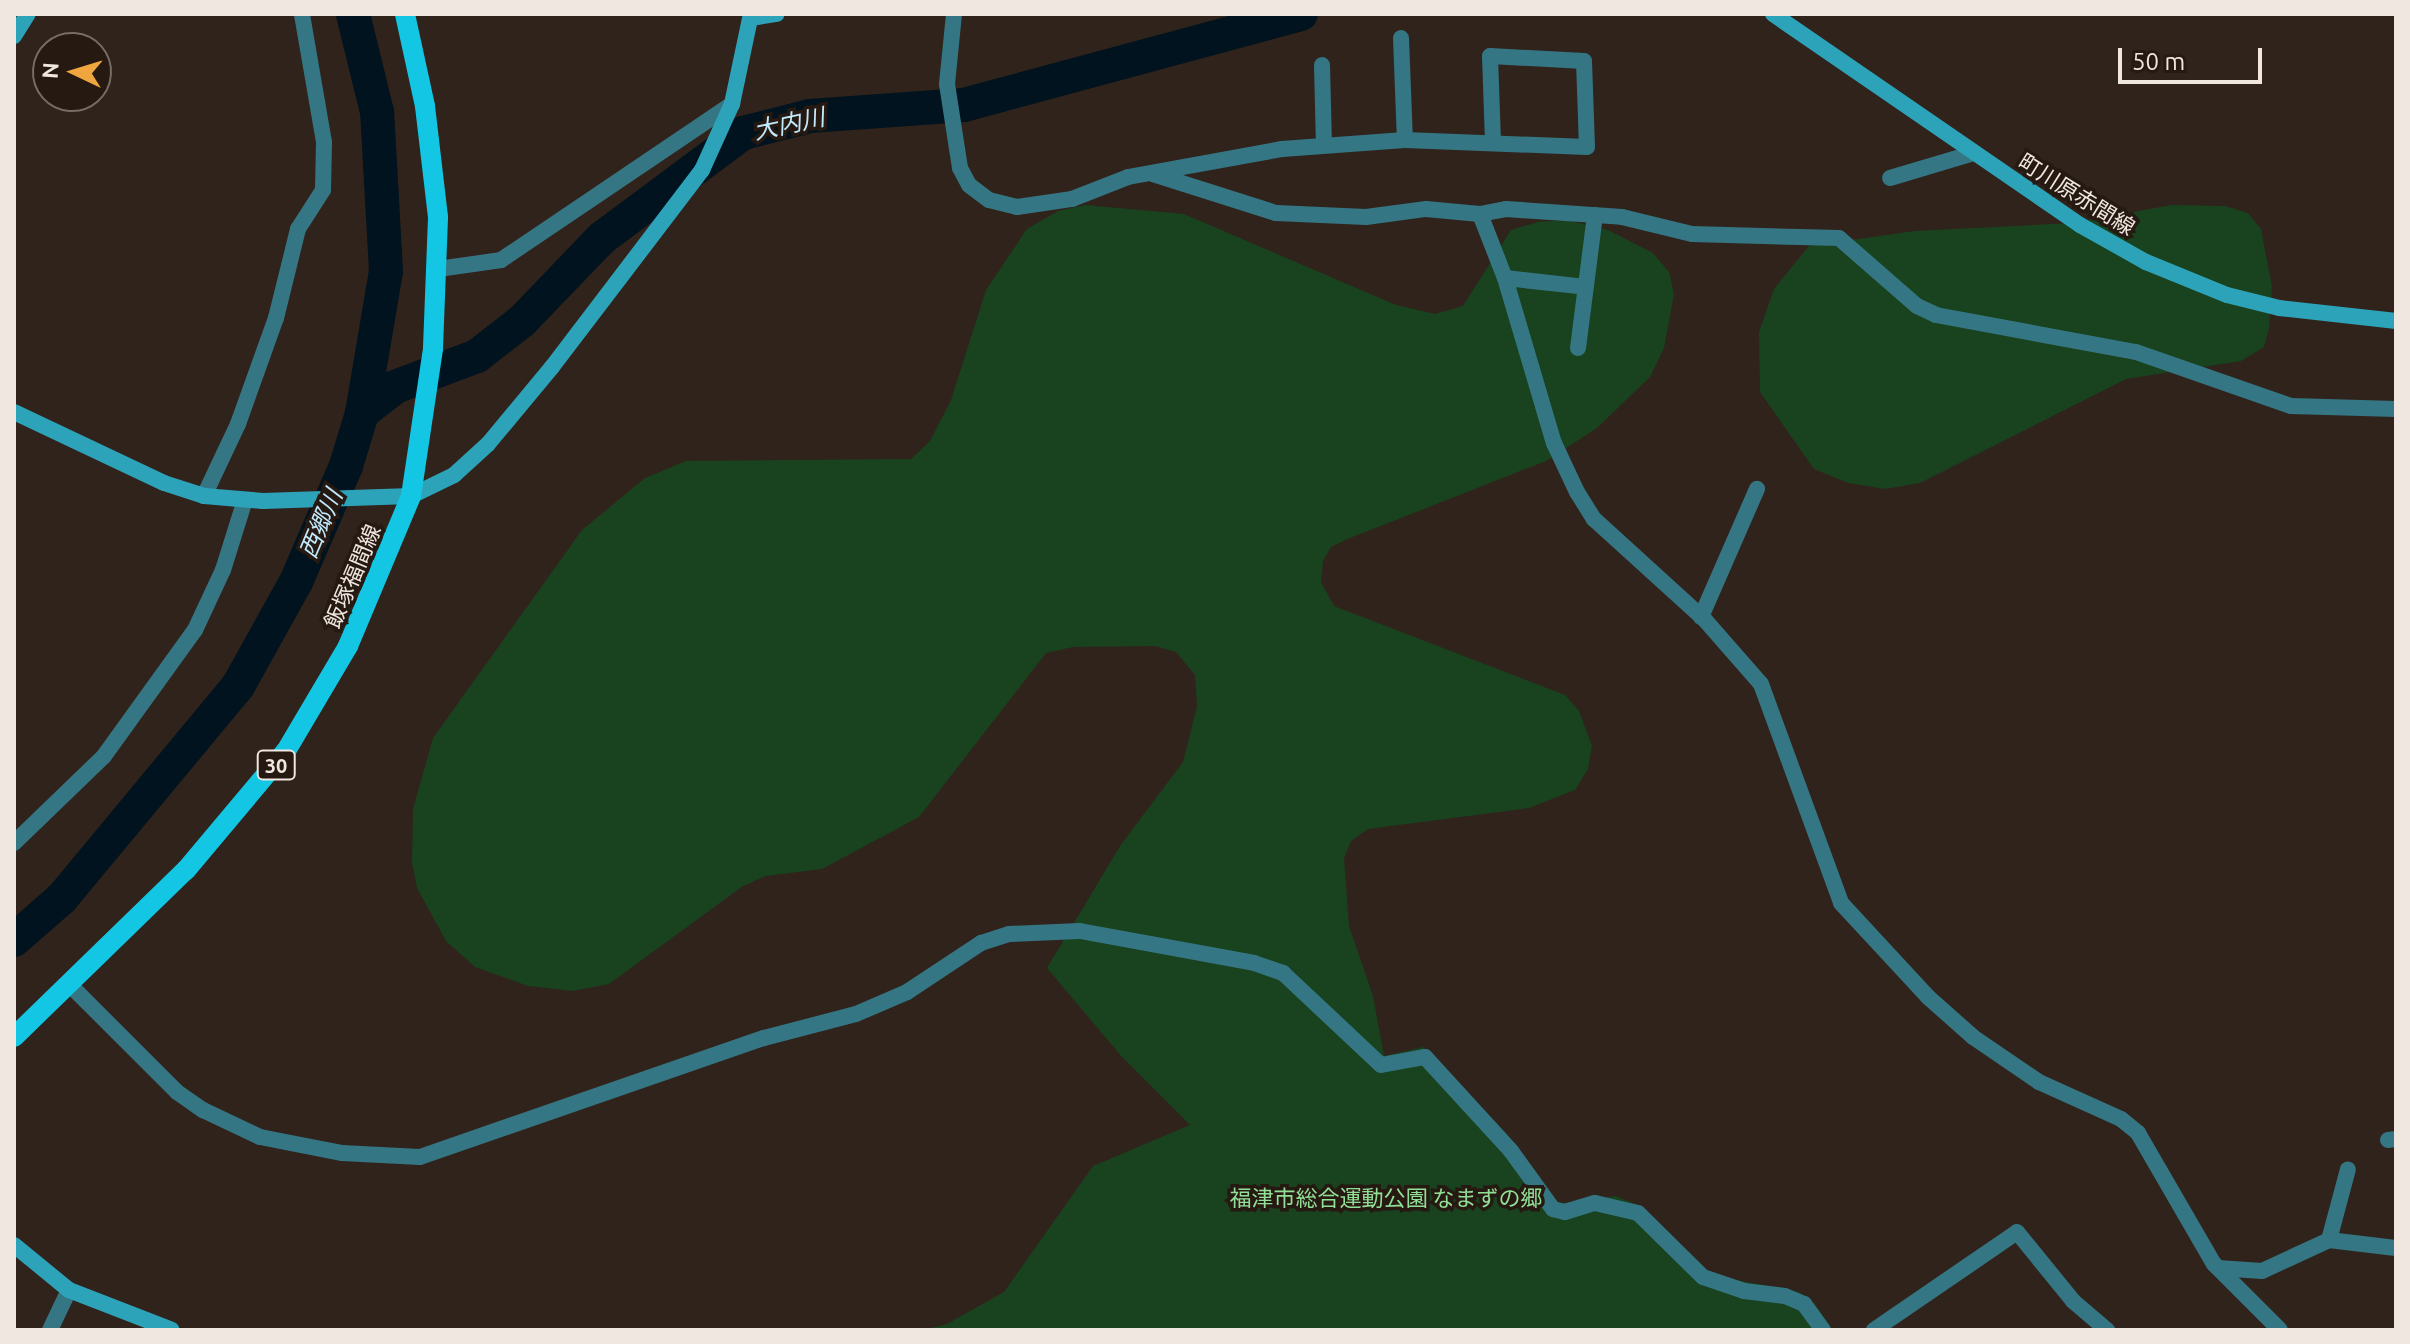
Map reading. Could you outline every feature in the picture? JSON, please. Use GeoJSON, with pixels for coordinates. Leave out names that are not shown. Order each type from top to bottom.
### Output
{"type":"FeatureCollection","features":[{"type":"Feature","properties":{"kind":"main road","name":"飯塚福間線"},"geometry":{"type":"LineString","coordinates":[[14,1037],[186,870],[286,751],[348,646],[411,496],[428,395],[438,269],[433,163],[405,14]]}},
{"type":"Feature","properties":{"kind":"street"},"geometry":{"type":"LineString","coordinates":[[14,36],[28,14]]}},
{"type":"Feature","properties":{"kind":"street"},"geometry":{"type":"LineString","coordinates":[[204,496],[238,424],[276,318],[298,229],[323,190],[321,114],[302,14]]}},
{"type":"Feature","properties":{"kind":"street"},"geometry":{"type":"LineString","coordinates":[[14,412],[164,483],[204,496],[263,501],[411,496],[454,475],[488,444],[702,170],[732,104],[751,16],[777,14]]}},
{"type":"Feature","properties":{"kind":"street"},"geometry":{"type":"LineString","coordinates":[[954,14],[947,84],[960,168],[969,185],[989,200],[1017,207],[1072,199],[1114,180],[1324,145],[1405,140],[1587,147],[1584,61],[1490,56],[1493,141]]}},
{"type":"Feature","properties":{"kind":"street","name":"町川原赤間線"},"geometry":{"type":"LineString","coordinates":[[1773,14],[2080,225],[2182,279],[2279,308],[2396,321]]}},
{"type":"Feature","properties":{"kind":"street"},"geometry":{"type":"LineString","coordinates":[[1401,38],[1405,140]]}},
{"type":"Feature","properties":{"kind":"street"},"geometry":{"type":"LineString","coordinates":[[1322,65],[1324,145]]}},
{"type":"Feature","properties":{"kind":"street"},"geometry":{"type":"LineString","coordinates":[[438,269],[501,260],[732,104]]}},
{"type":"Feature","properties":{"kind":"street"},"geometry":{"type":"LineString","coordinates":[[1890,178],[1974,153]]}},
{"type":"Feature","properties":{"kind":"street"},"geometry":{"type":"LineString","coordinates":[[1153,174],[1276,213],[1366,217],[1426,209],[1480,214],[1506,209],[1595,215],[1692,234],[1839,238],[1917,306],[1936,315],[2136,352],[2291,406],[2396,409]]}},
{"type":"Feature","properties":{"kind":"street"},"geometry":{"type":"LineString","coordinates":[[1480,214],[1505,278],[1554,443],[1577,492],[1624,550],[1701,617],[1761,684],[1829,881],[1841,903],[1928,997],[1973,1037],[2039,1082],[2121,1119],[2138,1133],[2184,1219],[2218,1268],[2280,1330]]}},
{"type":"Feature","properties":{"kind":"street"},"geometry":{"type":"LineString","coordinates":[[1578,348],[1595,215]]}},
{"type":"Feature","properties":{"kind":"street"},"geometry":{"type":"LineString","coordinates":[[1505,278],[1586,287]]}},
{"type":"Feature","properties":{"kind":"street"},"geometry":{"type":"LineString","coordinates":[[1701,617],[1757,489]]}},
{"type":"Feature","properties":{"kind":"street"},"geometry":{"type":"LineString","coordinates":[[14,843],[104,756],[195,630],[223,570],[245,500]]}},
{"type":"Feature","properties":{"kind":"street"},"geometry":{"type":"LineString","coordinates":[[69,984],[177,1092],[203,1110],[260,1137],[342,1153],[420,1157],[764,1038],[856,1014],[907,992],[981,943],[1009,934],[1080,931],[1254,963],[1283,973],[1381,1065],[1425,1057],[1511,1151],[1553,1209],[1565,1212],[1595,1203],[1638,1213],[1703,1277],[1744,1291],[1785,1296],[1804,1304],[1823,1330]]}},
{"type":"Feature","properties":{"kind":"street"},"geometry":{"type":"LineString","coordinates":[[2329,1240],[2348,1169]]}},
{"type":"Feature","properties":{"kind":"street"},"geometry":{"type":"LineString","coordinates":[[1874,1330],[2017,1232],[2073,1301],[2107,1330]]}},
{"type":"Feature","properties":{"kind":"street"},"geometry":{"type":"LineString","coordinates":[[2218,1268],[2262,1271],[2329,1240],[2396,1248]]}},
{"type":"Feature","properties":{"kind":"street"},"geometry":{"type":"LineString","coordinates":[[14,1245],[69,1290],[172,1330]]}},
{"type":"Feature","properties":{"kind":"street"},"geometry":{"type":"LineString","coordinates":[[50,1330],[69,1290]]}},
{"type":"Feature","properties":{"kind":"green space","name":"福津市総合運動公園 なまずの郷"},"geometry":{"type":"Polygon","coordinates":[[[1085,205],[1184,214],[1396,305],[1435,314],[1463,306],[1511,230],[1538,222],[1566,220],[1608,230],[1653,253],[1669,272],[1674,294],[1664,348],[1650,377],[1597,428],[1546,461],[1345,540],[1331,547],[1323,561],[1321,582],[1334,606],[1565,695],[1579,711],[1592,746],[1588,769],[1575,790],[1529,808],[1368,829],[1351,841],[1344,858],[1349,926],[1373,996],[1384,1056],[1423,1047],[1507,1134],[1556,1204],[1616,1196],[1638,1205],[1710,1275],[1799,1292],[1815,1304],[1833,1330],[922,1330],[947,1324],[1004,1292],[1093,1166],[1190,1125],[1122,1057],[1047,968],[1120,846],[1183,762],[1197,706],[1195,675],[1176,652],[1155,646],[1073,647],[1046,653],[919,817],[822,869],[766,876],[743,886],[609,984],[573,991],[528,986],[475,967],[446,941],[417,888],[412,863],[413,809],[433,738],[582,530],[645,478],[686,461],[911,459],[930,441],[951,400],[986,290],[1027,229],[1058,211],[1085,205]]]}},
{"type":"Feature","properties":{"kind":"green space"},"geometry":{"type":"Polygon","coordinates":[[[2171,205],[2225,206],[2248,213],[2261,229],[2272,287],[2269,328],[2264,347],[2241,361],[2126,379],[1920,483],[1885,489],[1848,483],[1814,469],[1760,392],[1759,332],[1774,289],[1809,246],[1915,231],[2074,223],[2171,205]]]}},
{"type":"Feature","properties":{"kind":"waterway","name":"西郷川"},"geometry":{"type":"LineString","coordinates":[[14,940],[62,898],[238,686],[296,582],[346,466],[362,413],[386,271],[377,112],[353,14]]}},
{"type":"Feature","properties":{"kind":"waterway","name":"大内川"},"geometry":{"type":"LineString","coordinates":[[362,413],[395,387],[477,356],[522,321],[602,238],[743,133],[810,116],[964,105],[1301,14]]}}]}
